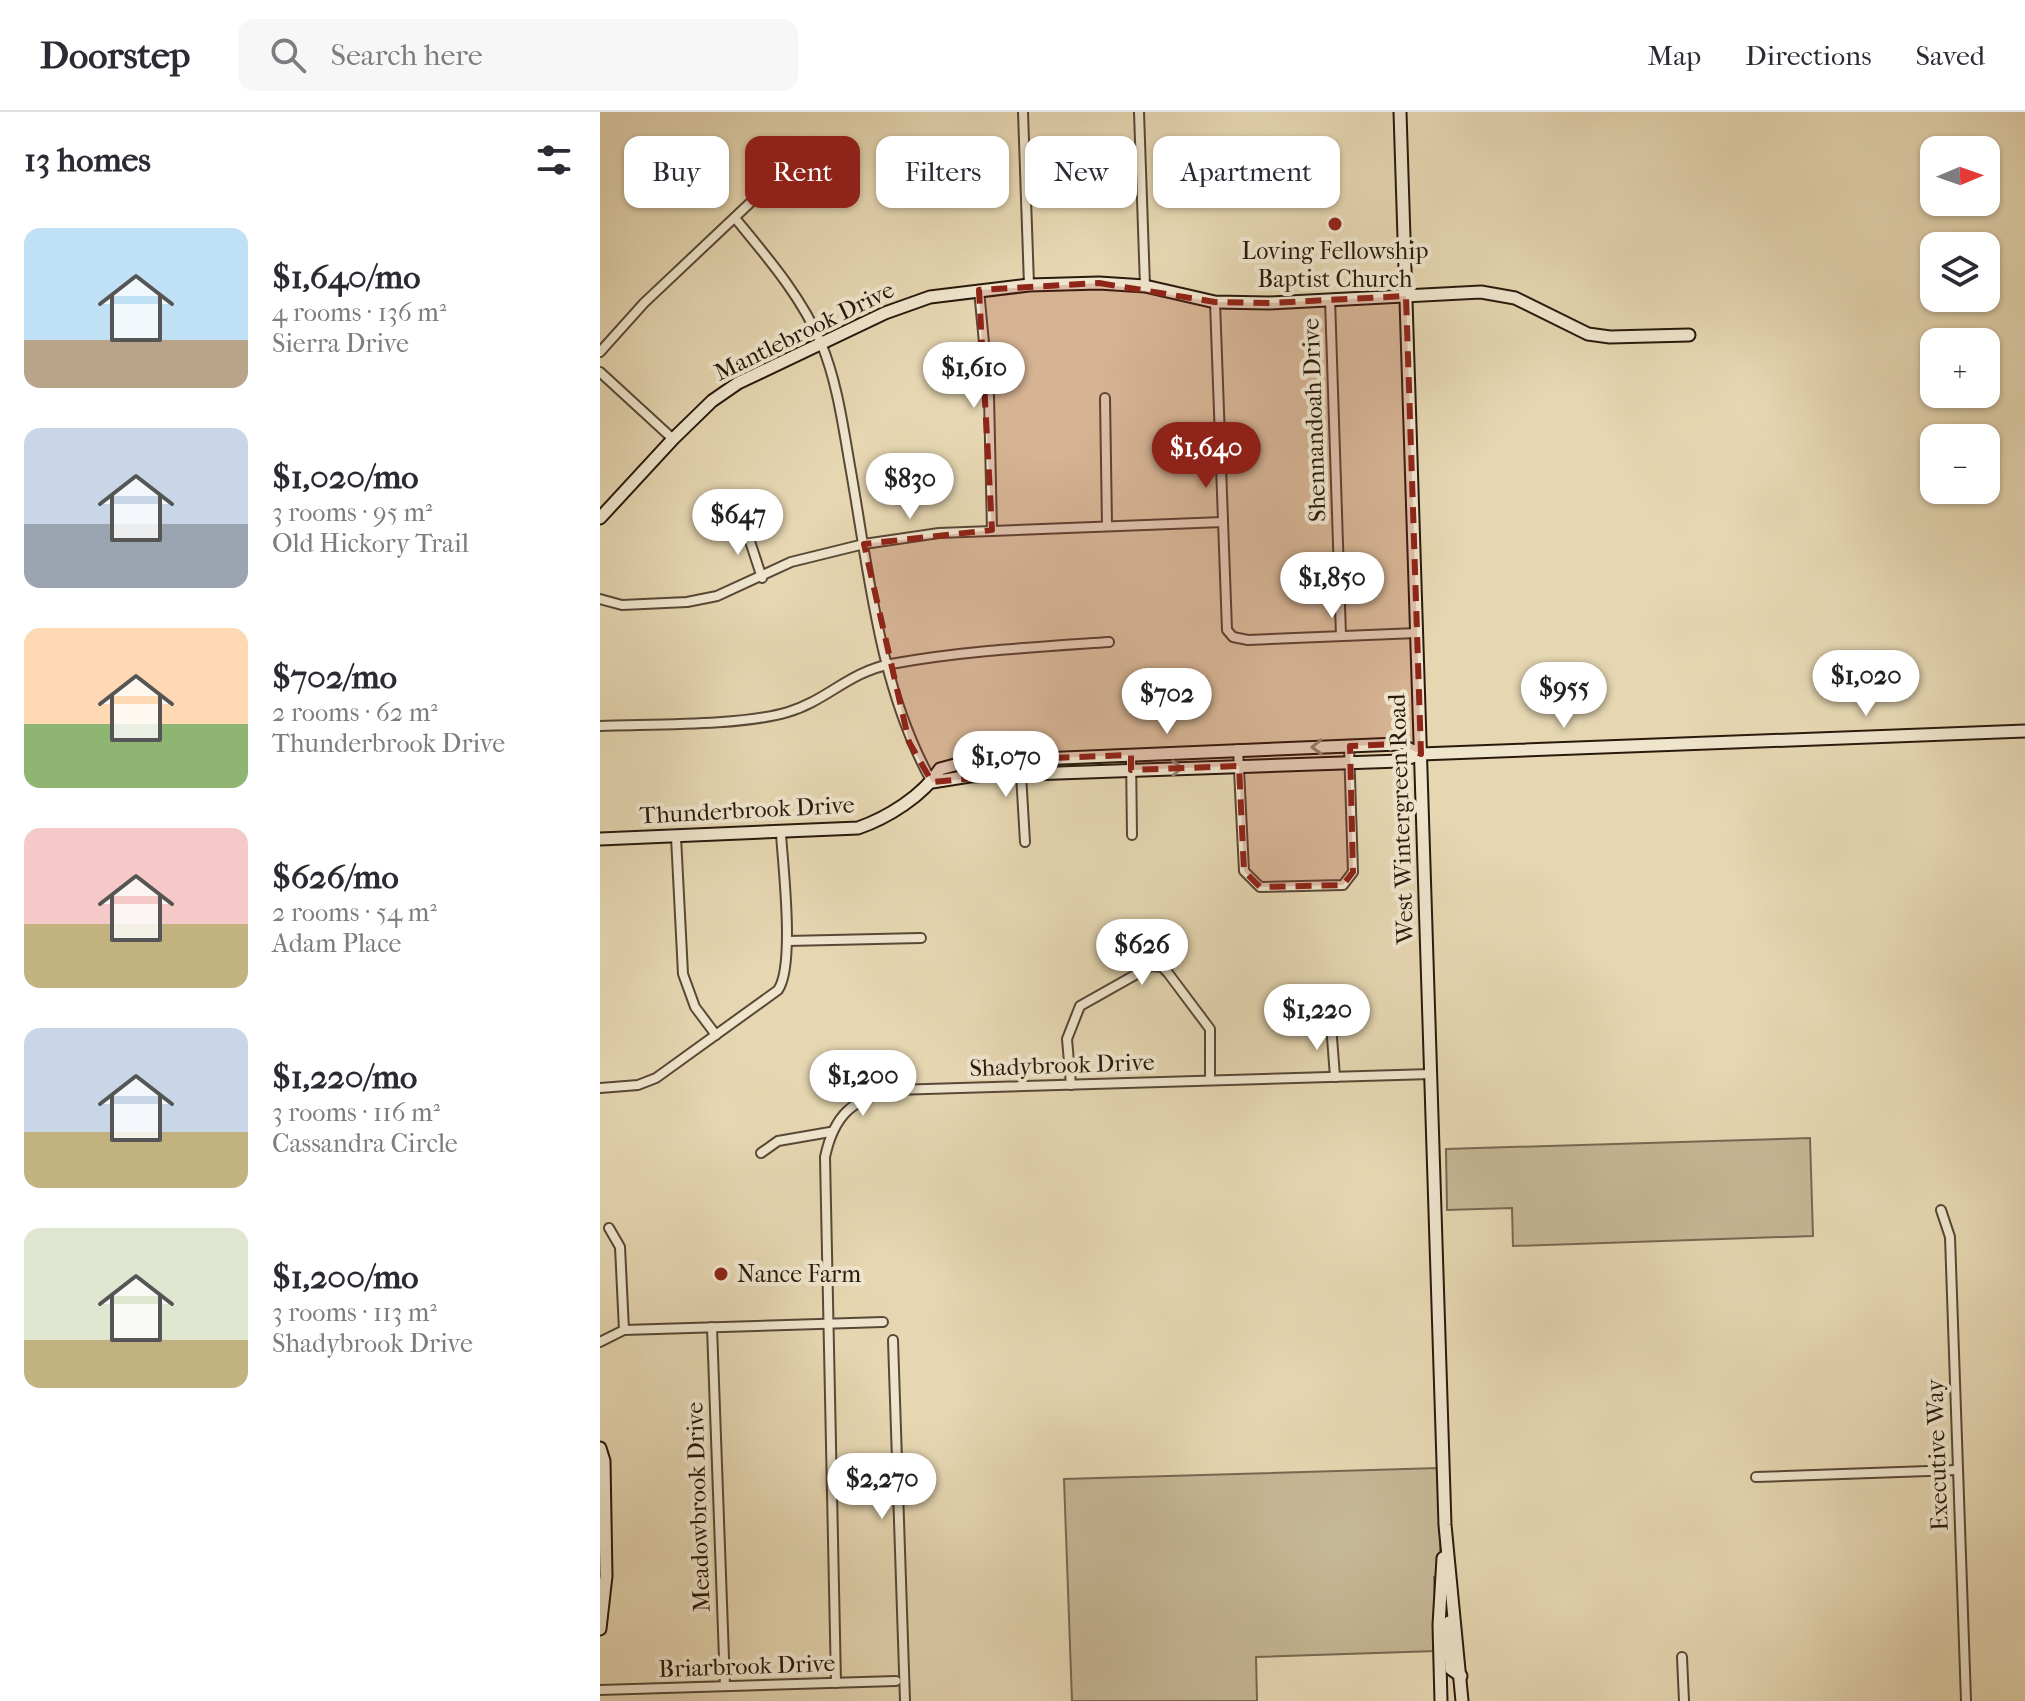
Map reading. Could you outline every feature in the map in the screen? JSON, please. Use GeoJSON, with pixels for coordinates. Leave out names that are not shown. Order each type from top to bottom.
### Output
{"type":"FeatureCollection","features":[{"type":"Feature","properties":{"kind":"street"},"geometry":{"type":"LineString","coordinates":[[1023,112],[1029,285]]}},
{"type":"Feature","properties":{"kind":"street"},"geometry":{"type":"LineString","coordinates":[[1139,112],[1145,286]]}},
{"type":"Feature","properties":{"kind":"street","name":"West Wintergreen Road"},"geometry":{"type":"LineString","coordinates":[[1400,112],[1445,1525],[1462,1701]]}},
{"type":"Feature","properties":{"kind":"street"},"geometry":{"type":"LineString","coordinates":[[600,352],[644,303],[745,208]]}},
{"type":"Feature","properties":{"kind":"street"},"geometry":{"type":"LineString","coordinates":[[735,218],[787,281],[821,343],[841,414],[887,664],[909,742],[932,782],[1021,774],[1400,761],[1421,754],[2025,731]]}},
{"type":"Feature","properties":{"kind":"street","name":"Mantlebrook Drive"},"geometry":{"type":"LineString","coordinates":[[600,518],[673,439],[712,401],[738,383],[821,343],[930,297],[1029,285],[1145,286],[1215,302],[1481,292],[1515,298],[1588,334],[1610,337],[1689,335]]}},
{"type":"Feature","properties":{"kind":"street"},"geometry":{"type":"LineString","coordinates":[[979,290],[989,396],[992,530]]}},
{"type":"Feature","properties":{"kind":"street","name":"Shennandoah Drive"},"geometry":{"type":"LineString","coordinates":[[1330,299],[1341,636]]}},
{"type":"Feature","properties":{"kind":"street"},"geometry":{"type":"LineString","coordinates":[[1215,302],[1227,630],[1233,637],[1248,640],[1417,633]]}},
{"type":"Feature","properties":{"kind":"street"},"geometry":{"type":"LineString","coordinates":[[600,372],[673,439]]}},
{"type":"Feature","properties":{"kind":"street"},"geometry":{"type":"LineString","coordinates":[[1105,398],[1107,525]]}},
{"type":"Feature","properties":{"kind":"street"},"geometry":{"type":"LineString","coordinates":[[600,599],[622,605],[687,602],[717,596],[762,578],[791,562],[864,544],[939,533],[1223,522]]}},
{"type":"Feature","properties":{"kind":"street"},"geometry":{"type":"LineString","coordinates":[[745,526],[762,578]]}},
{"type":"Feature","properties":{"kind":"street"},"geometry":{"type":"LineString","coordinates":[[600,726],[784,713],[814,704],[843,680],[887,664],[1040,646],[1109,642]]}},
{"type":"Feature","properties":{"kind":"street","name":"Thunderbrook Drive"},"geometry":{"type":"LineString","coordinates":[[600,839],[781,834],[858,828],[885,817],[932,782],[940,769],[966,762],[1398,744],[1421,754]]}},
{"type":"Feature","properties":{"kind":"street"},"geometry":{"type":"LineString","coordinates":[[1238,749],[1244,871],[1260,887],[1298,888],[1343,885],[1353,872],[1349,746]]}},
{"type":"Feature","properties":{"kind":"street"},"geometry":{"type":"LineString","coordinates":[[1131,755],[1132,835]]}},
{"type":"Feature","properties":{"kind":"street"},"geometry":{"type":"LineString","coordinates":[[1025,759],[1021,774],[1025,842]]}},
{"type":"Feature","properties":{"kind":"street"},"geometry":{"type":"LineString","coordinates":[[600,1088],[638,1085],[656,1078],[778,990],[783,983],[787,941],[781,834]]}},
{"type":"Feature","properties":{"kind":"street"},"geometry":{"type":"LineString","coordinates":[[676,837],[683,974],[695,1007],[716,1035]]}},
{"type":"Feature","properties":{"kind":"street"},"geometry":{"type":"LineString","coordinates":[[787,941],[921,938]]}},
{"type":"Feature","properties":{"kind":"street"},"geometry":{"type":"LineString","coordinates":[[1071,1085],[1067,1039],[1080,1006],[1151,966],[1162,967],[1168,973],[1210,1029],[1210,1080]]}},
{"type":"Feature","properties":{"kind":"street"},"geometry":{"type":"LineString","coordinates":[[1331,1024],[1335,1077]]}},
{"type":"Feature","properties":{"kind":"street","name":"Shadybrook Drive"},"geometry":{"type":"LineString","coordinates":[[830,1132],[856,1102],[894,1090],[1431,1074]]}},
{"type":"Feature","properties":{"kind":"street"},"geometry":{"type":"LineString","coordinates":[[761,1153],[778,1141],[830,1132],[825,1157],[831,1323],[836,1683]]}},
{"type":"Feature","properties":{"kind":"street","name":"Executive Way"},"geometry":{"type":"LineString","coordinates":[[1941,1210],[1950,1237],[1966,1701]]}},
{"type":"Feature","properties":{"kind":"street"},"geometry":{"type":"LineString","coordinates":[[609,1228],[620,1247],[624,1330]]}},
{"type":"Feature","properties":{"kind":"street"},"geometry":{"type":"LineString","coordinates":[[600,1342],[624,1330],[883,1322]]}},
{"type":"Feature","properties":{"kind":"street","name":"Meadowbrook Drive"},"geometry":{"type":"LineString","coordinates":[[712,1327],[725,1686]]}},
{"type":"Feature","properties":{"kind":"street"},"geometry":{"type":"LineString","coordinates":[[893,1340],[905,1701]]}},
{"type":"Feature","properties":{"kind":"street"},"geometry":{"type":"LineString","coordinates":[[600,1448],[604,1461],[600,1629]]}},
{"type":"Feature","properties":{"kind":"street"},"geometry":{"type":"LineString","coordinates":[[1756,1477],[1957,1470]]}},
{"type":"Feature","properties":{"kind":"street","name":"West Wintergreen Road"},"geometry":{"type":"LineString","coordinates":[[1441,1701],[1439,1625],[1445,1525]]}},
{"type":"Feature","properties":{"kind":"street"},"geometry":{"type":"LineString","coordinates":[[1443,1558],[1451,1669],[1461,1676]]}},
{"type":"Feature","properties":{"kind":"street"},"geometry":{"type":"LineString","coordinates":[[1682,1657],[1684,1701]]}},
{"type":"Feature","properties":{"kind":"street","name":"Briarbrook Drive"},"geometry":{"type":"LineString","coordinates":[[600,1690],[896,1681]]}},
{"type":"Feature","properties":{"kind":"highlighted area"},"geometry":{"type":"Polygon","coordinates":[[[1099,283],[1215,302],[1269,303],[1406,296],[1421,754],[1398,744],[1350,746],[1353,872],[1343,885],[1260,887],[1244,871],[1239,766],[1131,770],[1131,755],[1025,759],[1021,774],[932,782],[909,742],[864,544],[992,530],[979,290],[1099,283]]]}},
{"type":"Feature","properties":{"kind":"shaded area"},"geometry":{"type":"Polygon","coordinates":[[[1810,1138],[1813,1236],[1513,1246],[1512,1208],[1447,1210],[1446,1149],[1810,1138]]]}},
{"type":"Feature","properties":{"kind":"shaded area"},"geometry":{"type":"Polygon","coordinates":[[[1438,1468],[1441,1576],[1434,1577],[1436,1651],[1256,1657],[1257,1701],[1072,1701],[1064,1479],[1438,1468]]]}},
{"type":"Feature","properties":{"kind":"place","name":"Loving Fellowship Baptist Church"},"geometry":{"type":"Point","coordinates":[1335,224]}},
{"type":"Feature","properties":{"kind":"place","name":"Nance Farm"},"geometry":{"type":"Point","coordinates":[721,1274]}}]}
